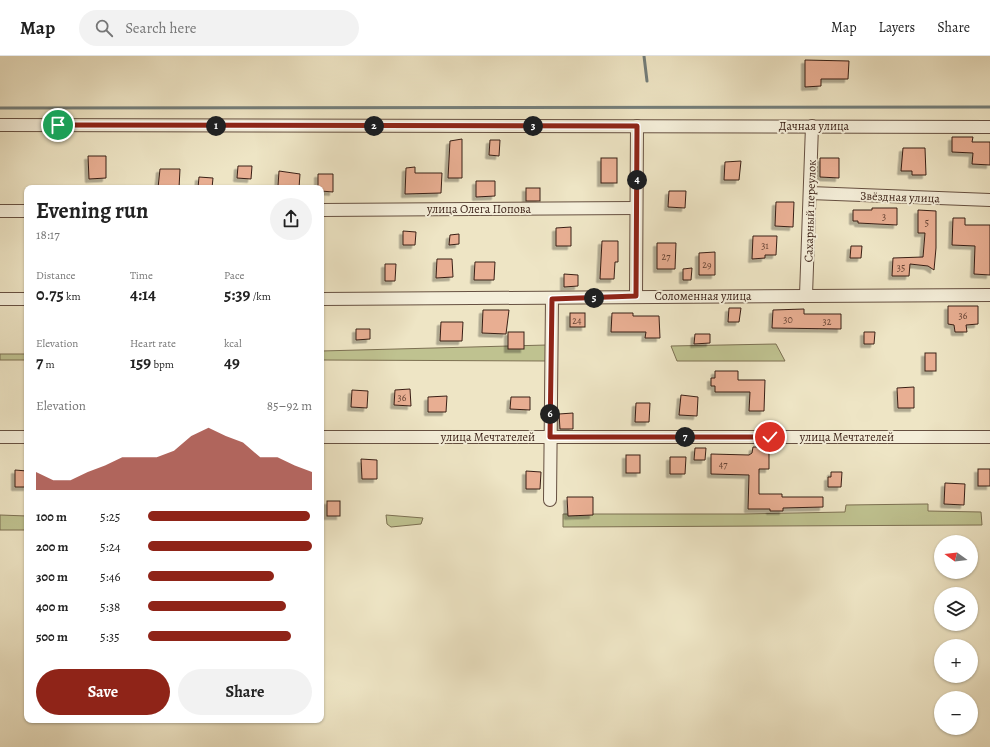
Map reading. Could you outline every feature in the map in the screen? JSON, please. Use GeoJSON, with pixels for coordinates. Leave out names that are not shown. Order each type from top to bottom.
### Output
{"type":"FeatureCollection","features":[{"type":"Feature","properties":{"kind":"street","name":"Дачная улица"},"geometry":{"type":"LineString","coordinates":[[0,125],[990,127]]}},
{"type":"Feature","properties":{"kind":"street"},"geometry":{"type":"LineString","coordinates":[[636,296],[637,126]]}},
{"type":"Feature","properties":{"kind":"street","name":"Сахарный переулок"},"geometry":{"type":"LineString","coordinates":[[806,295],[812,126]]}},
{"type":"Feature","properties":{"kind":"street","name":"Звёздная улица"},"geometry":{"type":"LineString","coordinates":[[810,194],[990,200]]}},
{"type":"Feature","properties":{"kind":"street","name":"улица Олега Попова"},"geometry":{"type":"LineString","coordinates":[[324,210],[636,208]]}},
{"type":"Feature","properties":{"kind":"street"},"geometry":{"type":"LineString","coordinates":[[0,211],[24,211]]}},
{"type":"Feature","properties":{"kind":"street","name":"Соломенная улица"},"geometry":{"type":"LineString","coordinates":[[324,299],[552,299],[636,296],[990,295]]}},
{"type":"Feature","properties":{"kind":"street"},"geometry":{"type":"LineString","coordinates":[[0,299],[24,299]]}},
{"type":"Feature","properties":{"kind":"street"},"geometry":{"type":"LineString","coordinates":[[550,500],[552,299]]}},
{"type":"Feature","properties":{"kind":"street"},"geometry":{"type":"LineString","coordinates":[[0,437],[24,437]]}},
{"type":"Feature","properties":{"kind":"street","name":"улица Мечтателей"},"geometry":{"type":"LineString","coordinates":[[324,437],[990,437]]}},
{"type":"Feature","properties":{"kind":"green space"},"geometry":{"type":"Polygon","coordinates":[[[776,344],[785,361],[677,361],[671,346],[776,344]]]}},
{"type":"Feature","properties":{"kind":"green space"},"geometry":{"type":"Polygon","coordinates":[[[547,345],[547,361],[324,360],[324,351],[547,345]]]}},
{"type":"Feature","properties":{"kind":"green space"},"geometry":{"type":"Polygon","coordinates":[[[0,354],[24,354],[24,360],[0,360],[0,354]]]}},
{"type":"Feature","properties":{"kind":"green space"},"geometry":{"type":"Polygon","coordinates":[[[928,504],[928,511],[981,512],[982,525],[563,527],[563,514],[744,514],[845,512],[846,505],[928,504]]]}},
{"type":"Feature","properties":{"kind":"green space"},"geometry":{"type":"Polygon","coordinates":[[[0,515],[24,516],[24,530],[0,530],[0,515]]]}},
{"type":"Feature","properties":{"kind":"green space"},"geometry":{"type":"Polygon","coordinates":[[[386,515],[423,518],[421,524],[391,527],[387,524],[386,515]]]}},
{"type":"Feature","properties":{"kind":"building"},"geometry":{"type":"Polygon","coordinates":[[[805,60],[849,61],[848,79],[821,79],[821,86],[805,87],[805,60]]]}},
{"type":"Feature","properties":{"kind":"building"},"geometry":{"type":"Polygon","coordinates":[[[952,137],[973,137],[972,142],[990,142],[990,165],[972,164],[973,153],[952,152],[952,137]]]}},
{"type":"Feature","properties":{"kind":"building"},"geometry":{"type":"Polygon","coordinates":[[[462,139],[462,178],[448,178],[450,141],[462,139]]]}},
{"type":"Feature","properties":{"kind":"building"},"geometry":{"type":"Polygon","coordinates":[[[490,140],[500,140],[499,156],[489,155],[490,140]]]}},
{"type":"Feature","properties":{"kind":"building"},"geometry":{"type":"Polygon","coordinates":[[[903,148],[925,148],[926,175],[912,175],[912,171],[901,171],[903,148]]]}},
{"type":"Feature","properties":{"kind":"building"},"geometry":{"type":"Polygon","coordinates":[[[88,156],[106,156],[106,178],[89,179],[88,156]]]}},
{"type":"Feature","properties":{"kind":"building"},"geometry":{"type":"Polygon","coordinates":[[[601,158],[617,158],[617,183],[601,183],[601,158]]]}},
{"type":"Feature","properties":{"kind":"building"},"geometry":{"type":"Polygon","coordinates":[[[820,158],[839,158],[839,178],[820,177],[820,158]]]}},
{"type":"Feature","properties":{"kind":"building"},"geometry":{"type":"Polygon","coordinates":[[[741,161],[739,180],[724,180],[725,162],[741,161]]]}},
{"type":"Feature","properties":{"kind":"building"},"geometry":{"type":"Polygon","coordinates":[[[238,166],[252,166],[251,179],[237,178],[238,166]]]}},
{"type":"Feature","properties":{"kind":"building"},"geometry":{"type":"Polygon","coordinates":[[[415,167],[415,173],[442,173],[441,193],[405,194],[406,168],[415,167]]]}},
{"type":"Feature","properties":{"kind":"building"},"geometry":{"type":"Polygon","coordinates":[[[160,169],[180,169],[179,185],[158,185],[160,169]]]}},
{"type":"Feature","properties":{"kind":"building"},"geometry":{"type":"Polygon","coordinates":[[[279,171],[300,174],[299,185],[278,185],[279,171]]]}},
{"type":"Feature","properties":{"kind":"building"},"geometry":{"type":"Polygon","coordinates":[[[318,174],[333,174],[333,192],[324,191],[324,185],[318,185],[318,174]]]}},
{"type":"Feature","properties":{"kind":"building"},"geometry":{"type":"Polygon","coordinates":[[[199,177],[213,178],[212,185],[198,185],[199,177]]]}},
{"type":"Feature","properties":{"kind":"building"},"geometry":{"type":"Polygon","coordinates":[[[476,181],[495,181],[495,196],[476,197],[476,181]]]}},
{"type":"Feature","properties":{"kind":"building"},"geometry":{"type":"Polygon","coordinates":[[[526,188],[540,188],[540,201],[526,201],[526,188]]]}},
{"type":"Feature","properties":{"kind":"building"},"geometry":{"type":"Polygon","coordinates":[[[669,191],[686,191],[685,208],[668,207],[669,191]]]}},
{"type":"Feature","properties":{"kind":"building"},"geometry":{"type":"Polygon","coordinates":[[[776,202],[794,202],[793,227],[775,226],[776,202]]]}},
{"type":"Feature","properties":{"kind":"building"},"geometry":{"type":"Polygon","coordinates":[[[872,208],[897,208],[897,225],[858,223],[858,221],[853,221],[853,210],[872,210],[872,208]]]}},
{"type":"Feature","properties":{"kind":"building"},"geometry":{"type":"Polygon","coordinates":[[[918,210],[936,211],[936,248],[934,270],[928,266],[910,264],[909,276],[892,276],[893,258],[923,257],[925,233],[918,233],[918,210]]]}},
{"type":"Feature","properties":{"kind":"building"},"geometry":{"type":"Polygon","coordinates":[[[953,218],[965,218],[965,225],[990,225],[990,275],[974,274],[975,246],[952,245],[953,218]]]}},
{"type":"Feature","properties":{"kind":"building"},"geometry":{"type":"Polygon","coordinates":[[[571,227],[571,246],[556,246],[556,228],[571,227]]]}},
{"type":"Feature","properties":{"kind":"building"},"geometry":{"type":"Polygon","coordinates":[[[403,231],[416,232],[415,245],[403,245],[403,231]]]}},
{"type":"Feature","properties":{"kind":"building"},"geometry":{"type":"Polygon","coordinates":[[[459,234],[459,244],[449,245],[450,235],[459,234]]]}},
{"type":"Feature","properties":{"kind":"building"},"geometry":{"type":"Polygon","coordinates":[[[753,236],[777,236],[776,255],[765,255],[765,258],[752,259],[753,236]]]}},
{"type":"Feature","properties":{"kind":"building"},"geometry":{"type":"Polygon","coordinates":[[[602,241],[618,241],[618,262],[615,262],[614,279],[600,279],[602,241]]]}},
{"type":"Feature","properties":{"kind":"building"},"geometry":{"type":"Polygon","coordinates":[[[657,243],[676,243],[675,269],[657,269],[657,243]]]}},
{"type":"Feature","properties":{"kind":"building"},"geometry":{"type":"Polygon","coordinates":[[[851,246],[862,246],[861,258],[850,258],[851,246]]]}},
{"type":"Feature","properties":{"kind":"building"},"geometry":{"type":"Polygon","coordinates":[[[715,252],[715,275],[699,275],[699,253],[715,252]]]}},
{"type":"Feature","properties":{"kind":"building"},"geometry":{"type":"Polygon","coordinates":[[[437,259],[452,259],[453,277],[436,278],[437,259]]]}},
{"type":"Feature","properties":{"kind":"building"},"geometry":{"type":"Polygon","coordinates":[[[475,262],[495,262],[494,280],[474,280],[475,262]]]}},
{"type":"Feature","properties":{"kind":"building"},"geometry":{"type":"Polygon","coordinates":[[[385,264],[396,264],[395,281],[385,281],[385,264]]]}},
{"type":"Feature","properties":{"kind":"building"},"geometry":{"type":"Polygon","coordinates":[[[692,268],[691,280],[683,280],[683,269],[692,268]]]}},
{"type":"Feature","properties":{"kind":"building"},"geometry":{"type":"Polygon","coordinates":[[[564,274],[578,275],[578,286],[564,287],[564,274]]]}},
{"type":"Feature","properties":{"kind":"building"},"geometry":{"type":"Polygon","coordinates":[[[948,306],[978,306],[978,324],[966,325],[967,332],[955,332],[954,325],[948,324],[948,306]]]}},
{"type":"Feature","properties":{"kind":"building"},"geometry":{"type":"Polygon","coordinates":[[[729,308],[741,308],[739,322],[728,322],[729,308]]]}},
{"type":"Feature","properties":{"kind":"building"},"geometry":{"type":"Polygon","coordinates":[[[804,309],[804,314],[841,314],[841,329],[772,328],[773,310],[804,309]]]}},
{"type":"Feature","properties":{"kind":"building"},"geometry":{"type":"Polygon","coordinates":[[[483,310],[509,310],[506,334],[482,333],[483,310]]]}},
{"type":"Feature","properties":{"kind":"building"},"geometry":{"type":"Polygon","coordinates":[[[570,313],[585,313],[585,327],[570,327],[570,313]]]}},
{"type":"Feature","properties":{"kind":"building"},"geometry":{"type":"Polygon","coordinates":[[[612,313],[633,313],[633,316],[659,316],[660,338],[645,338],[646,332],[611,332],[612,313]]]}},
{"type":"Feature","properties":{"kind":"building"},"geometry":{"type":"Polygon","coordinates":[[[441,322],[463,322],[462,341],[440,341],[441,322]]]}},
{"type":"Feature","properties":{"kind":"building"},"geometry":{"type":"Polygon","coordinates":[[[356,329],[370,329],[370,339],[356,340],[356,329]]]}},
{"type":"Feature","properties":{"kind":"building"},"geometry":{"type":"Polygon","coordinates":[[[508,332],[524,332],[524,349],[508,349],[508,332]]]}},
{"type":"Feature","properties":{"kind":"building"},"geometry":{"type":"Polygon","coordinates":[[[864,332],[875,332],[874,344],[864,344],[864,332]]]}},
{"type":"Feature","properties":{"kind":"building"},"geometry":{"type":"Polygon","coordinates":[[[695,334],[710,334],[710,343],[694,344],[695,334]]]}},
{"type":"Feature","properties":{"kind":"building"},"geometry":{"type":"Polygon","coordinates":[[[925,353],[936,353],[936,371],[925,371],[925,353]]]}},
{"type":"Feature","properties":{"kind":"building"},"geometry":{"type":"Polygon","coordinates":[[[715,371],[738,371],[738,380],[765,380],[764,411],[749,411],[750,392],[715,392],[715,386],[711,386],[711,378],[715,378],[715,371]]]}},
{"type":"Feature","properties":{"kind":"building"},"geometry":{"type":"Polygon","coordinates":[[[914,387],[914,408],[898,408],[897,388],[914,387]]]}},
{"type":"Feature","properties":{"kind":"building"},"geometry":{"type":"Polygon","coordinates":[[[410,389],[411,406],[394,405],[395,390],[410,389]]]}},
{"type":"Feature","properties":{"kind":"building"},"geometry":{"type":"Polygon","coordinates":[[[352,390],[368,391],[367,408],[351,407],[352,390]]]}},
{"type":"Feature","properties":{"kind":"building"},"geometry":{"type":"Polygon","coordinates":[[[681,395],[698,397],[697,416],[679,415],[681,395]]]}},
{"type":"Feature","properties":{"kind":"building"},"geometry":{"type":"Polygon","coordinates":[[[447,396],[446,412],[428,412],[428,397],[447,396]]]}},
{"type":"Feature","properties":{"kind":"building"},"geometry":{"type":"Polygon","coordinates":[[[511,397],[530,397],[530,410],[510,409],[511,397]]]}},
{"type":"Feature","properties":{"kind":"building"},"geometry":{"type":"Polygon","coordinates":[[[636,403],[650,403],[649,422],[635,422],[636,403]]]}},
{"type":"Feature","properties":{"kind":"building"},"geometry":{"type":"Polygon","coordinates":[[[573,413],[573,429],[560,429],[559,414],[573,413]]]}},
{"type":"Feature","properties":{"kind":"building"},"geometry":{"type":"Polygon","coordinates":[[[753,447],[769,447],[769,469],[759,469],[759,494],[782,494],[782,497],[823,497],[823,507],[783,508],[783,511],[770,511],[770,509],[748,509],[749,475],[711,474],[711,454],[749,455],[752,453],[753,447]]]}},
{"type":"Feature","properties":{"kind":"building"},"geometry":{"type":"Polygon","coordinates":[[[695,448],[706,448],[705,460],[694,460],[695,448]]]}},
{"type":"Feature","properties":{"kind":"building"},"geometry":{"type":"Polygon","coordinates":[[[626,455],[640,455],[640,473],[626,473],[626,455]]]}},
{"type":"Feature","properties":{"kind":"building"},"geometry":{"type":"Polygon","coordinates":[[[670,457],[686,457],[685,474],[670,474],[670,457]]]}},
{"type":"Feature","properties":{"kind":"building"},"geometry":{"type":"Polygon","coordinates":[[[361,459],[377,460],[377,479],[362,479],[361,459]]]}},
{"type":"Feature","properties":{"kind":"building"},"geometry":{"type":"Polygon","coordinates":[[[978,469],[990,469],[990,486],[978,486],[978,469]]]}},
{"type":"Feature","properties":{"kind":"building"},"geometry":{"type":"Polygon","coordinates":[[[15,470],[24,471],[24,487],[15,487],[15,470]]]}},
{"type":"Feature","properties":{"kind":"building"},"geometry":{"type":"Polygon","coordinates":[[[526,471],[541,472],[540,489],[526,489],[526,471]]]}},
{"type":"Feature","properties":{"kind":"building"},"geometry":{"type":"Polygon","coordinates":[[[831,472],[842,472],[841,487],[828,487],[828,477],[831,477],[831,472]]]}},
{"type":"Feature","properties":{"kind":"building"},"geometry":{"type":"Polygon","coordinates":[[[945,483],[965,484],[964,505],[944,504],[945,483]]]}},
{"type":"Feature","properties":{"kind":"building"},"geometry":{"type":"Polygon","coordinates":[[[567,497],[593,497],[593,515],[568,516],[567,497]]]}},
{"type":"Feature","properties":{"kind":"building"},"geometry":{"type":"Polygon","coordinates":[[[327,501],[340,501],[340,516],[327,516],[327,501]]]}},
{"type":"Feature","properties":{"kind":"waterway"},"geometry":{"type":"LineString","coordinates":[[644,56],[647,81]]}},
{"type":"Feature","properties":{"kind":"waterway"},"geometry":{"type":"LineString","coordinates":[[0,108],[990,107]]}},
{"type":"Feature","properties":{"kind":"route"},"geometry":{"type":"LineString","coordinates":[[58,125],[637,126],[636,296],[552,299],[550,437],[770,437]]}}]}
